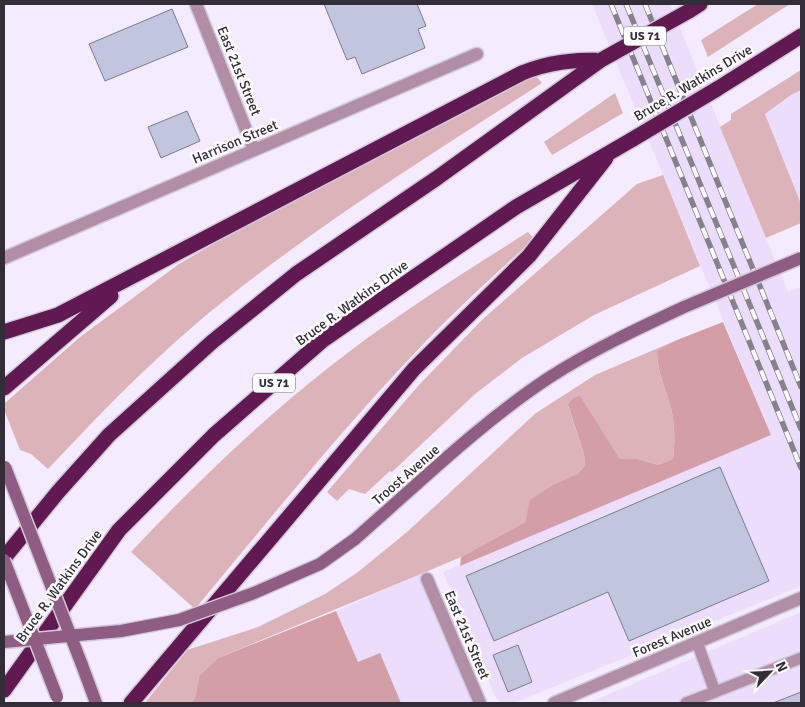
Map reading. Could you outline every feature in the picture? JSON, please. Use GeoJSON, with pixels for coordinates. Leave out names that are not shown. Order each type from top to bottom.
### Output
{"type":"FeatureCollection","features":[{"type":"Feature","properties":{"kind":"highway","name":"US 71"},"geometry":{"type":"LineString","coordinates":[[4,559],[58,492],[109,435],[212,342],[296,274],[438,178],[602,60],[694,7]]}},
{"type":"Feature","properties":{"kind":"highway","name":"Bruce R. Watkins Drive"},"geometry":{"type":"LineString","coordinates":[[4,690],[119,530],[214,435],[323,340],[516,207],[717,89],[801,36]]}},
{"type":"Feature","properties":{"kind":"highway"},"geometry":{"type":"LineString","coordinates":[[4,332],[58,315],[522,73],[545,64],[572,60],[602,60]]}},
{"type":"Feature","properties":{"kind":"highway"},"geometry":{"type":"LineString","coordinates":[[131,703],[414,369],[529,256],[612,151]]}},
{"type":"Feature","properties":{"kind":"highway"},"geometry":{"type":"LineString","coordinates":[[4,388],[96,307],[147,270]]}},
{"type":"Feature","properties":{"kind":"main road","name":"Troost Avenue"},"geometry":{"type":"LineString","coordinates":[[4,642],[121,631],[178,620],[254,594],[320,564],[355,539],[480,430],[550,377],[621,336],[684,306],[801,258]]}},
{"type":"Feature","properties":{"kind":"main road"},"geometry":{"type":"LineString","coordinates":[[4,465],[96,703]]}},
{"type":"Feature","properties":{"kind":"main road"},"geometry":{"type":"LineString","coordinates":[[4,559],[58,700]]}},
{"type":"Feature","properties":{"kind":"street","name":"East 21st Street"},"geometry":{"type":"LineString","coordinates":[[196,4],[254,150]]}},
{"type":"Feature","properties":{"kind":"street","name":"Harrison Street"},"geometry":{"type":"LineString","coordinates":[[4,258],[477,54]]}},
{"type":"Feature","properties":{"kind":"street","name":"East 21st Street"},"geometry":{"type":"LineString","coordinates":[[427,579],[480,703]]}},
{"type":"Feature","properties":{"kind":"street","name":"Forest Avenue"},"geometry":{"type":"LineString","coordinates":[[554,703],[801,598]]}},
{"type":"Feature","properties":{"kind":"lane"},"geometry":{"type":"LineString","coordinates":[[697,642],[715,692]]}},
{"type":"Feature","properties":{"kind":"lane"},"geometry":{"type":"LineString","coordinates":[[686,703],[801,658]]}},
{"type":"Feature","properties":{"kind":"shaded area"},"geometry":{"type":"Polygon","coordinates":[[[592,4],[670,4],[788,292],[801,287],[801,586],[514,703],[501,703],[495,696],[443,572],[771,435],[592,4]]]}},
{"type":"Feature","properties":{"kind":"shaded area"},"geometry":{"type":"Polygon","coordinates":[[[758,4],[790,4],[708,57],[701,40],[758,4]]]}},
{"type":"Feature","properties":{"kind":"shaded area"},"geometry":{"type":"Polygon","coordinates":[[[801,70],[801,90],[765,114],[801,204],[801,223],[766,238],[720,127],[731,120],[731,114],[801,70]]]}},
{"type":"Feature","properties":{"kind":"shaded area"},"geometry":{"type":"Polygon","coordinates":[[[535,75],[542,83],[365,198],[279,258],[197,323],[102,412],[48,469],[31,454],[20,450],[5,412],[5,403],[80,337],[179,264],[218,241],[535,75]]]}},
{"type":"Feature","properties":{"kind":"shaded area"},"geometry":{"type":"Polygon","coordinates":[[[801,90],[801,204],[765,114],[801,90]]]}},
{"type":"Feature","properties":{"kind":"shaded area"},"geometry":{"type":"Polygon","coordinates":[[[615,93],[623,113],[552,155],[544,142],[615,93]]]}},
{"type":"Feature","properties":{"kind":"shaded area"},"geometry":{"type":"Polygon","coordinates":[[[663,175],[700,266],[594,315],[522,358],[475,394],[392,472],[390,471],[365,494],[349,489],[337,501],[327,492],[418,386],[483,319],[637,184],[663,175]]]}},
{"type":"Feature","properties":{"kind":"shaded area"},"geometry":{"type":"Polygon","coordinates":[[[528,232],[534,239],[456,311],[383,387],[301,481],[195,609],[131,552],[226,456],[328,368],[401,314],[528,232]]]}},
{"type":"Feature","properties":{"kind":"shaded area"},"geometry":{"type":"Polygon","coordinates":[[[723,322],[771,435],[460,566],[461,557],[525,522],[530,500],[553,485],[578,474],[585,465],[584,454],[568,405],[573,398],[580,396],[620,459],[638,459],[658,465],[673,459],[673,421],[660,373],[657,351],[677,340],[723,322]]]}},
{"type":"Feature","properties":{"kind":"shaded area"},"geometry":{"type":"Polygon","coordinates":[[[677,340],[657,352],[660,374],[672,414],[674,434],[673,459],[658,465],[638,459],[620,459],[580,397],[568,406],[584,454],[585,465],[578,474],[531,500],[525,522],[461,557],[218,658],[199,676],[195,698],[191,703],[145,703],[187,650],[258,627],[325,594],[358,572],[407,532],[536,413],[595,375],[677,340]]]}},
{"type":"Feature","properties":{"kind":"shaded area"},"geometry":{"type":"Polygon","coordinates":[[[421,574],[474,703],[401,703],[380,654],[358,662],[336,611],[421,574]]]}},
{"type":"Feature","properties":{"kind":"shaded area"},"geometry":{"type":"Polygon","coordinates":[[[336,611],[358,662],[380,653],[401,703],[191,703],[195,698],[199,676],[218,658],[336,611]]]}},
{"type":"Feature","properties":{"kind":"shaded area"},"geometry":{"type":"Polygon","coordinates":[[[801,612],[801,703],[588,703],[801,612]]]}},
{"type":"Feature","properties":{"kind":"building"},"geometry":{"type":"Polygon","coordinates":[[[324,4],[417,4],[426,26],[418,29],[425,48],[362,74],[355,57],[347,60],[324,4]]]}},
{"type":"Feature","properties":{"kind":"building"},"geometry":{"type":"Polygon","coordinates":[[[172,9],[188,47],[105,81],[89,44],[172,9]]]}},
{"type":"Feature","properties":{"kind":"building"},"geometry":{"type":"Polygon","coordinates":[[[187,111],[200,141],[161,158],[148,127],[187,111]]]}},
{"type":"Feature","properties":{"kind":"building"},"geometry":{"type":"Polygon","coordinates":[[[720,467],[769,581],[629,641],[608,592],[494,641],[466,576],[720,467]]]}},
{"type":"Feature","properties":{"kind":"building"},"geometry":{"type":"Polygon","coordinates":[[[518,645],[532,682],[508,692],[493,655],[518,645]]]}},
{"type":"Feature","properties":{"kind":"building"},"geometry":{"type":"Polygon","coordinates":[[[801,692],[801,703],[773,703],[801,692]]]}},
{"type":"Feature","properties":{"kind":"railway"},"geometry":{"type":"LineString","coordinates":[[611,4],[801,468]]}},
{"type":"Feature","properties":{"kind":"railway"},"geometry":{"type":"LineString","coordinates":[[626,4],[801,429]]}},
{"type":"Feature","properties":{"kind":"railway"},"geometry":{"type":"LineString","coordinates":[[645,4],[801,387]]}}]}
